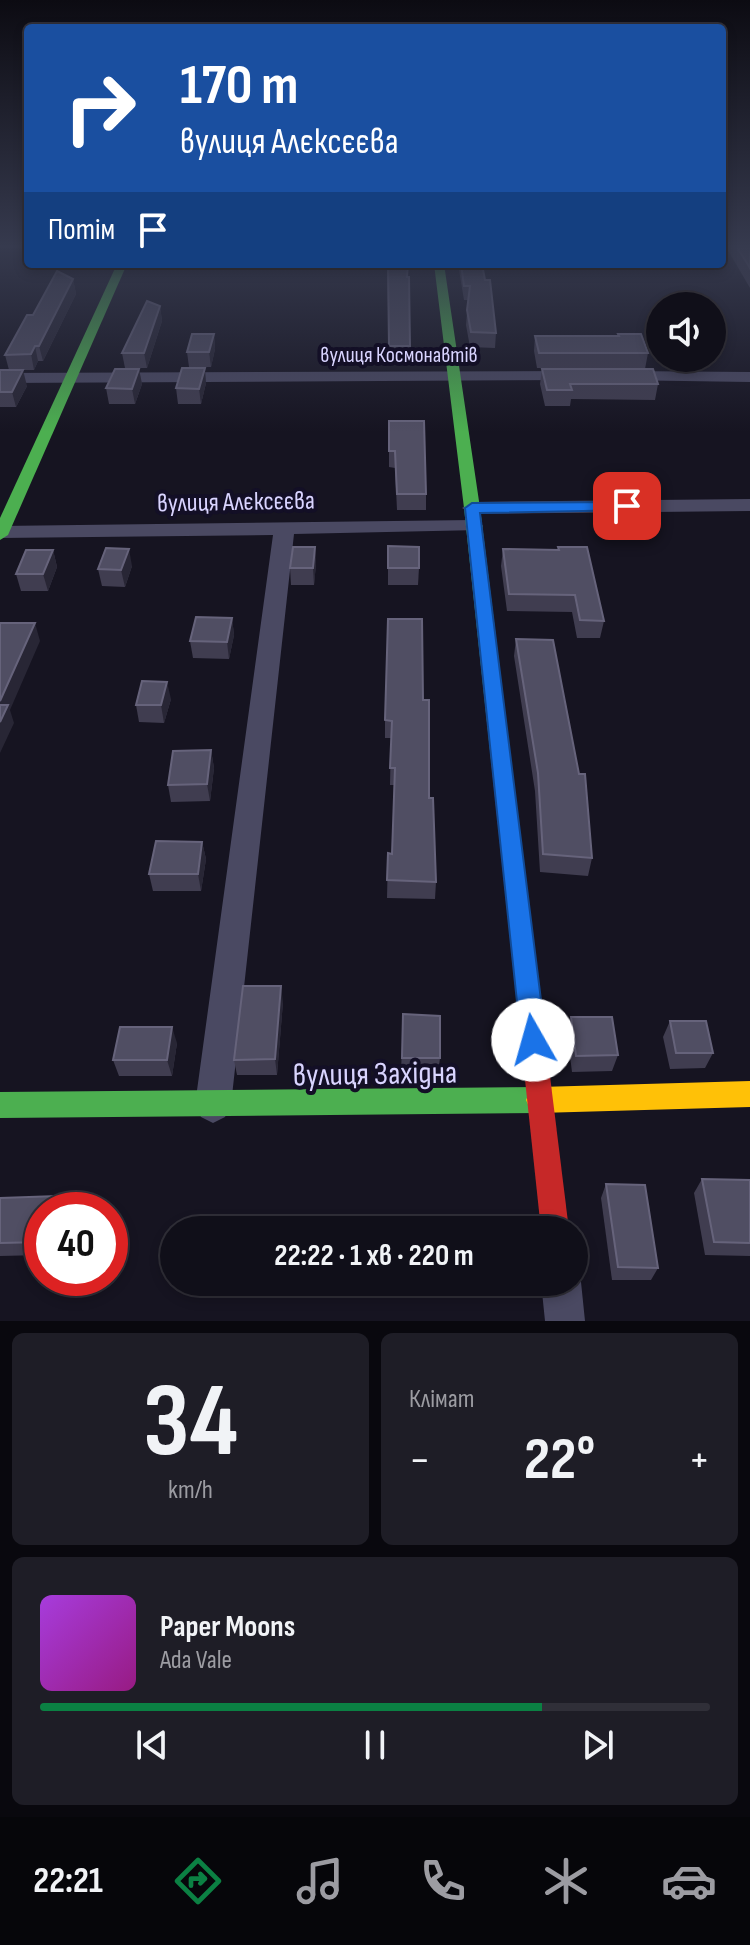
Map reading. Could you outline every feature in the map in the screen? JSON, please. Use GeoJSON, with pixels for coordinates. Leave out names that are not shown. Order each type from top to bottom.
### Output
{"type":"FeatureCollection","features":[{"type":"Feature","properties":{"kind":"street"},"geometry":{"type":"LineString","coordinates":[[1,533],[103,309]]}},
{"type":"Feature","properties":{"kind":"street"},"geometry":{"type":"LineString","coordinates":[[445,309],[473,517],[553,1216]]}},
{"type":"Feature","properties":{"kind":"street","name":"вулиця Космонавтів"},"geometry":{"type":"LineString","coordinates":[[0,378],[750,377]]}},
{"type":"Feature","properties":{"kind":"street","name":"вулиця Алєксєєва"},"geometry":{"type":"LineString","coordinates":[[1,533],[284,529],[750,505]]}},
{"type":"Feature","properties":{"kind":"street"},"geometry":{"type":"LineString","coordinates":[[213,1105],[284,529]]}},
{"type":"Feature","properties":{"kind":"street","name":"вулиця Західна"},"geometry":{"type":"LineString","coordinates":[[0,1105],[213,1105],[750,1094]]}},
{"type":"Feature","properties":{"kind":"street"},"geometry":{"type":"LineString","coordinates":[[562,1296],[565,1321]]}},
{"type":"Feature","properties":{"kind":"building"},"geometry":{"type":"Polygon","coordinates":[[[36,309],[58,309],[39,346],[35,346],[31,354],[5,355],[27,315],[33,315],[36,309]]]}},
{"type":"Feature","properties":{"kind":"building"},"geometry":{"type":"Polygon","coordinates":[[[143,309],[159,309],[144,353],[122,353],[143,309]]]}},
{"type":"Feature","properties":{"kind":"building"},"geometry":{"type":"Polygon","coordinates":[[[389,309],[409,309],[410,346],[389,346],[389,309]]]}},
{"type":"Feature","properties":{"kind":"building"},"geometry":{"type":"Polygon","coordinates":[[[493,309],[496,333],[471,332],[467,310],[493,309]]]}},
{"type":"Feature","properties":{"kind":"building"},"geometry":{"type":"Polygon","coordinates":[[[192,334],[214,334],[209,352],[187,352],[192,334]]]}},
{"type":"Feature","properties":{"kind":"building"},"geometry":{"type":"Polygon","coordinates":[[[641,334],[646,353],[539,353],[535,336],[641,334]]]}},
{"type":"Feature","properties":{"kind":"building"},"geometry":{"type":"Polygon","coordinates":[[[182,368],[205,368],[199,389],[176,388],[182,368]]]}},
{"type":"Feature","properties":{"kind":"building"},"geometry":{"type":"Polygon","coordinates":[[[115,369],[139,369],[132,389],[106,388],[115,369]]]}},
{"type":"Feature","properties":{"kind":"building"},"geometry":{"type":"Polygon","coordinates":[[[542,369],[646,369],[646,372],[654,372],[658,384],[570,384],[572,390],[547,390],[542,369]]]}},
{"type":"Feature","properties":{"kind":"building"},"geometry":{"type":"Polygon","coordinates":[[[0,370],[23,370],[12,392],[0,392],[0,370]]]}},
{"type":"Feature","properties":{"kind":"building"},"geometry":{"type":"Polygon","coordinates":[[[389,421],[424,421],[426,494],[397,494],[395,451],[389,451],[389,421]]]}},
{"type":"Feature","properties":{"kind":"building"},"geometry":{"type":"Polygon","coordinates":[[[388,546],[419,547],[419,568],[388,568],[388,546]]]}},
{"type":"Feature","properties":{"kind":"building"},"geometry":{"type":"Polygon","coordinates":[[[293,547],[315,547],[313,568],[290,568],[293,547]]]}},
{"type":"Feature","properties":{"kind":"building"},"geometry":{"type":"Polygon","coordinates":[[[558,547],[587,547],[604,621],[580,620],[575,595],[509,594],[503,549],[559,550],[558,547]]]}},
{"type":"Feature","properties":{"kind":"building"},"geometry":{"type":"Polygon","coordinates":[[[106,548],[129,549],[121,570],[98,569],[106,548]]]}},
{"type":"Feature","properties":{"kind":"building"},"geometry":{"type":"Polygon","coordinates":[[[26,550],[53,550],[43,574],[16,574],[26,550]]]}},
{"type":"Feature","properties":{"kind":"building"},"geometry":{"type":"Polygon","coordinates":[[[196,617],[232,618],[227,642],[190,641],[196,617]]]}},
{"type":"Feature","properties":{"kind":"building"},"geometry":{"type":"Polygon","coordinates":[[[388,619],[422,619],[423,700],[429,700],[429,798],[433,798],[436,882],[387,880],[388,853],[392,854],[395,768],[390,768],[392,721],[385,720],[388,619]]]}},
{"type":"Feature","properties":{"kind":"building"},"geometry":{"type":"Polygon","coordinates":[[[0,623],[35,623],[0,701],[0,623]]]}},
{"type":"Feature","properties":{"kind":"building"},"geometry":{"type":"Polygon","coordinates":[[[516,639],[553,640],[579,774],[585,774],[592,858],[543,854],[538,773],[516,639]]]}},
{"type":"Feature","properties":{"kind":"building"},"geometry":{"type":"Polygon","coordinates":[[[142,681],[167,682],[161,705],[136,705],[142,681]]]}},
{"type":"Feature","properties":{"kind":"building"},"geometry":{"type":"Polygon","coordinates":[[[0,705],[8,705],[0,722],[0,705]]]}},
{"type":"Feature","properties":{"kind":"building"},"geometry":{"type":"Polygon","coordinates":[[[211,750],[207,784],[168,785],[173,751],[211,750]]]}},
{"type":"Feature","properties":{"kind":"building"},"geometry":{"type":"Polygon","coordinates":[[[156,841],[202,842],[198,874],[149,874],[156,841]]]}},
{"type":"Feature","properties":{"kind":"building"},"geometry":{"type":"Polygon","coordinates":[[[243,986],[281,986],[275,1059],[234,1060],[243,986]]]}},
{"type":"Feature","properties":{"kind":"building"},"geometry":{"type":"Polygon","coordinates":[[[403,1014],[440,1016],[440,1058],[402,1058],[403,1014]]]}},
{"type":"Feature","properties":{"kind":"building"},"geometry":{"type":"Polygon","coordinates":[[[571,1017],[612,1017],[618,1055],[576,1056],[571,1017]]]}},
{"type":"Feature","properties":{"kind":"building"},"geometry":{"type":"Polygon","coordinates":[[[670,1021],[706,1021],[713,1053],[676,1053],[670,1021]]]}},
{"type":"Feature","properties":{"kind":"building"},"geometry":{"type":"Polygon","coordinates":[[[120,1027],[172,1027],[167,1060],[113,1060],[120,1027]]]}},
{"type":"Feature","properties":{"kind":"building"},"geometry":{"type":"Polygon","coordinates":[[[702,1179],[750,1180],[750,1243],[714,1242],[702,1179]]]}},
{"type":"Feature","properties":{"kind":"building"},"geometry":{"type":"Polygon","coordinates":[[[606,1184],[645,1185],[658,1268],[618,1267],[606,1184]]]}},
{"type":"Feature","properties":{"kind":"building"},"geometry":{"type":"Polygon","coordinates":[[[24,1197],[24,1242],[0,1243],[0,1198],[24,1197]]]}},
{"type":"Feature","properties":{"kind":"traffic: fast"},"geometry":{"type":"LineString","coordinates":[[0,535],[102,309]]}},
{"type":"Feature","properties":{"kind":"traffic: fast"},"geometry":{"type":"LineString","coordinates":[[445,309],[501,760]]}},
{"type":"Feature","properties":{"kind":"traffic: fast"},"geometry":{"type":"LineString","coordinates":[[0,1105],[539,1100]]}},
{"type":"Feature","properties":{"kind":"traffic: slow"},"geometry":{"type":"LineString","coordinates":[[539,1100],[750,1094]]}},
{"type":"Feature","properties":{"kind":"traffic: jam"},"geometry":{"type":"LineString","coordinates":[[501,760],[553,1216]]}},
{"type":"Feature","properties":{"kind":"route"},"geometry":{"type":"LineString","coordinates":[[533,1040],[472,508],[627,506]]}}]}
